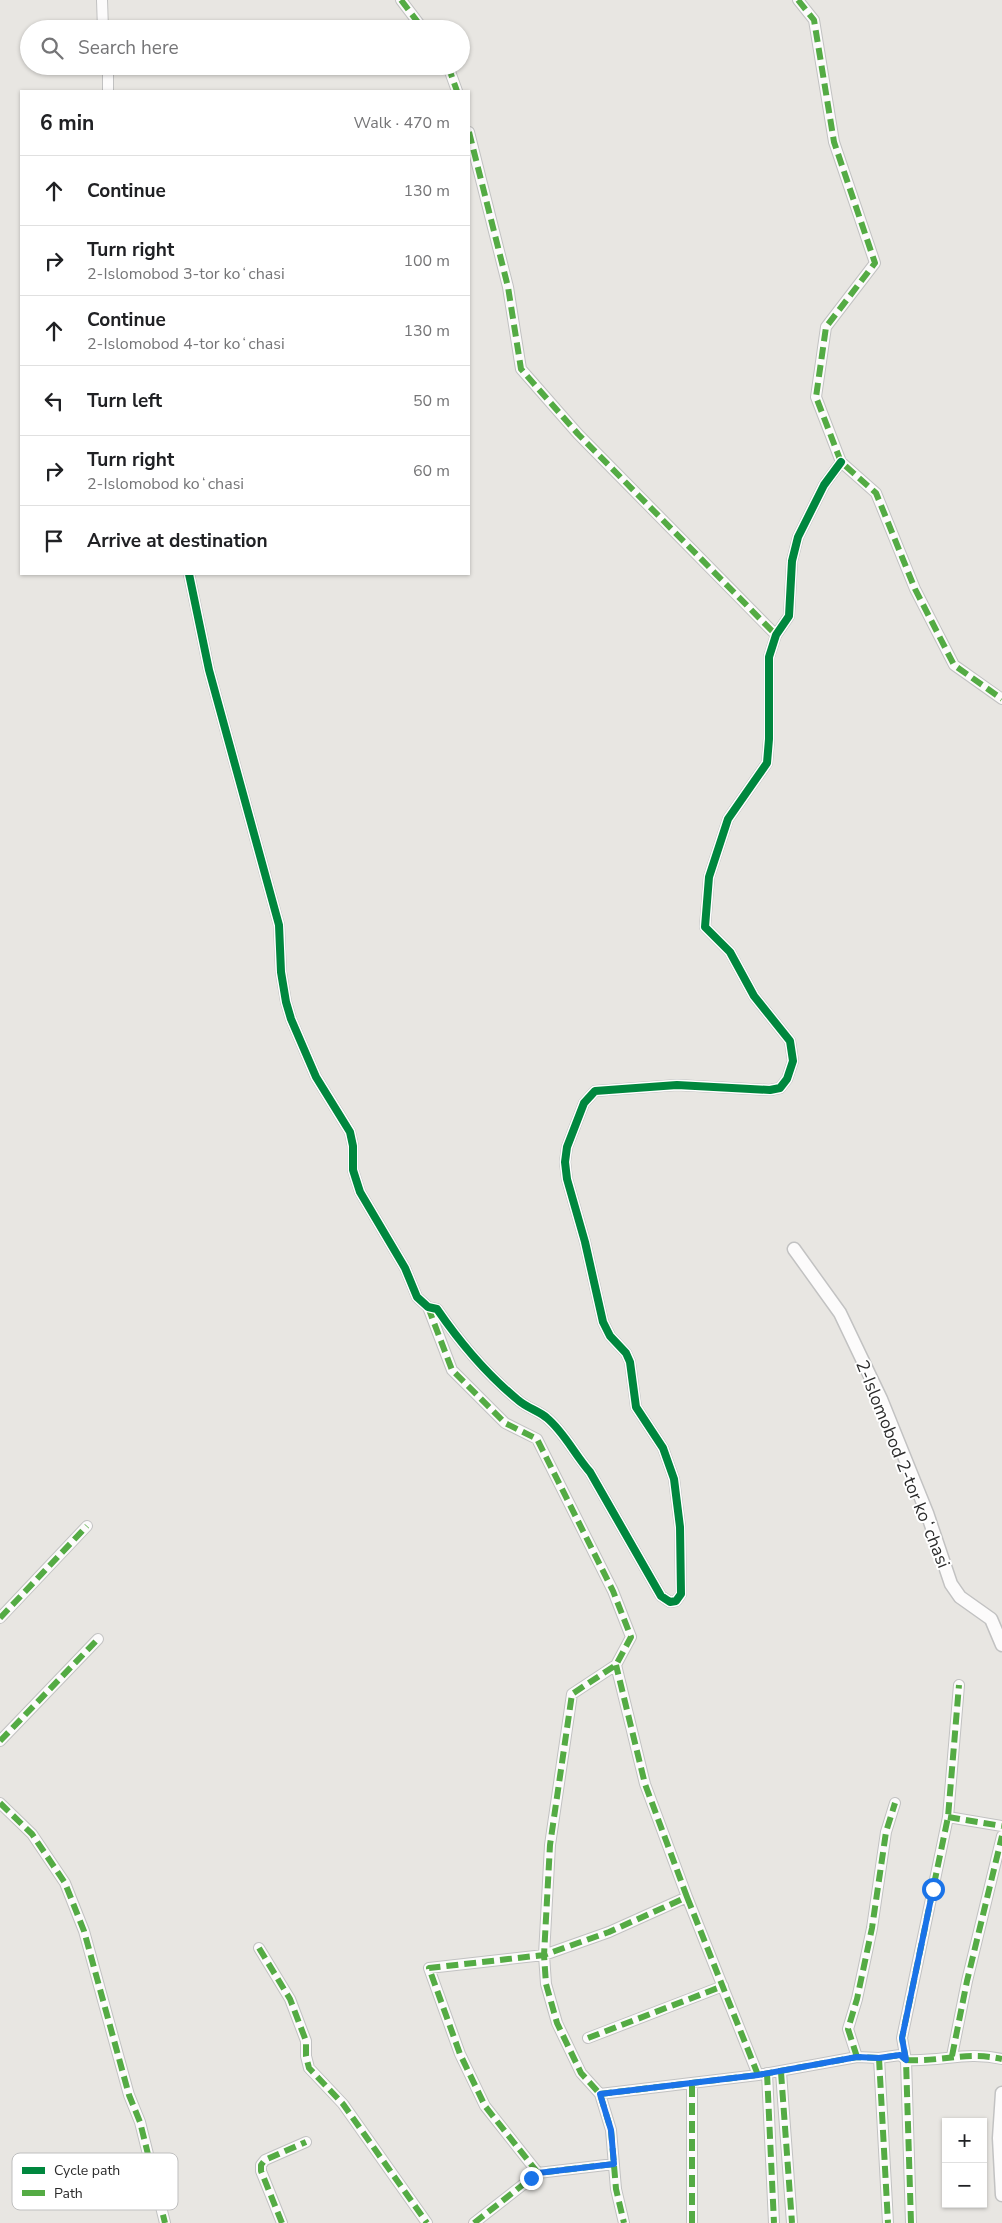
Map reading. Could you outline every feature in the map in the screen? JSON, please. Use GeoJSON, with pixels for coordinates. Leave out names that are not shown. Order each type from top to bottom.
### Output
{"type":"FeatureCollection","features":[{"type":"Feature","properties":{"kind":"street"},"geometry":{"type":"LineString","coordinates":[[102,0],[103,20]]}},
{"type":"Feature","properties":{"kind":"street"},"geometry":{"type":"LineString","coordinates":[[401,0],[416,20]]}},
{"type":"Feature","properties":{"kind":"street"},"geometry":{"type":"LineString","coordinates":[[798,0],[814,20],[834,142],[875,263],[826,327],[816,397],[841,462],[876,493],[915,589],[954,665],[1002,698]]}},
{"type":"Feature","properties":{"kind":"street"},"geometry":{"type":"LineString","coordinates":[[108,75],[108,90]]}},
{"type":"Feature","properties":{"kind":"street"},"geometry":{"type":"LineString","coordinates":[[452,75],[458,90]]}},
{"type":"Feature","properties":{"kind":"street"},"geometry":{"type":"LineString","coordinates":[[470,136],[508,287],[520,369],[578,434],[776,635]]}},
{"type":"Feature","properties":{"kind":"street"},"geometry":{"type":"LineString","coordinates":[[428,1307],[437,1309],[467,1352],[519,1402],[547,1417],[555,1426],[590,1472],[661,1596],[670,1602],[676,1601],[681,1594],[681,1585],[680,1528],[674,1479],[663,1448],[636,1407],[630,1362],[626,1353],[610,1336],[603,1322],[585,1242],[567,1179],[565,1162],[567,1147],[584,1103],[595,1092],[678,1085],[770,1090],[780,1088],[787,1079],[793,1061],[790,1041],[754,996],[730,952],[705,927],[709,877],[728,819],[766,763],[769,740],[769,657],[776,635],[788,616],[792,561],[798,537],[824,485],[841,462]]}},
{"type":"Feature","properties":{"kind":"street"},"geometry":{"type":"LineString","coordinates":[[189,575],[209,670],[279,924],[281,972],[286,1002],[291,1019],[316,1077],[350,1132],[354,1146],[353,1170],[360,1192],[405,1268],[417,1297],[428,1307],[452,1370],[505,1422],[537,1439],[613,1591],[631,1638],[616,1665],[572,1694],[550,1840],[544,1955],[546,1984],[557,2023],[581,2073],[600,2094],[611,2130],[616,2190],[624,2223]]}},
{"type":"Feature","properties":{"kind":"street","name":"2-Islomobod 2-tor koʻchasi"},"geometry":{"type":"LineString","coordinates":[[794,1249],[840,1313],[881,1399],[927,1514],[951,1584],[960,1597],[991,1619],[1002,1645]]}},
{"type":"Feature","properties":{"kind":"street"},"geometry":{"type":"LineString","coordinates":[[0,1618],[86,1526]]}},
{"type":"Feature","properties":{"kind":"street"},"geometry":{"type":"LineString","coordinates":[[0,1741],[98,1639]]}},
{"type":"Feature","properties":{"kind":"street"},"geometry":{"type":"LineString","coordinates":[[616,1665],[645,1784],[687,1897],[723,1986],[763,2074],[774,2223]]}},
{"type":"Feature","properties":{"kind":"street"},"geometry":{"type":"LineString","coordinates":[[911,2223],[906,2060],[902,2038],[948,1817],[959,1686]]}},
{"type":"Feature","properties":{"kind":"street"},"geometry":{"type":"LineString","coordinates":[[0,1803],[32,1834],[65,1883],[84,1932],[148,2153]]}},
{"type":"Feature","properties":{"kind":"street"},"geometry":{"type":"LineString","coordinates":[[857,2057],[848,2029],[857,1998],[872,1928],[886,1832],[895,1803]]}},
{"type":"Feature","properties":{"kind":"street"},"geometry":{"type":"LineString","coordinates":[[948,1817],[1002,1826]]}},
{"type":"Feature","properties":{"kind":"street"},"geometry":{"type":"LineString","coordinates":[[952,2056],[967,1981],[1002,1836]]}},
{"type":"Feature","properties":{"kind":"street"},"geometry":{"type":"LineString","coordinates":[[538,2173],[484,2106],[460,2054],[429,1968],[544,1955],[609,1932],[687,1897]]}},
{"type":"Feature","properties":{"kind":"street"},"geometry":{"type":"LineString","coordinates":[[259,1948],[290,1999],[306,2041],[306,2056],[309,2068],[344,2104],[427,2223]]}},
{"type":"Feature","properties":{"kind":"street"},"geometry":{"type":"LineString","coordinates":[[588,2038],[723,1986]]}},
{"type":"Feature","properties":{"kind":"street"},"geometry":{"type":"LineString","coordinates":[[600,2094],[781,2072],[857,2057],[879,2058],[900,2055],[906,2060],[925,2061],[952,2056],[981,2054],[1002,2059]]}},
{"type":"Feature","properties":{"kind":"street"},"geometry":{"type":"LineString","coordinates":[[879,2058],[888,2223]]}},
{"type":"Feature","properties":{"kind":"street"},"geometry":{"type":"LineString","coordinates":[[781,2072],[792,2223]]}},
{"type":"Feature","properties":{"kind":"street"},"geometry":{"type":"LineString","coordinates":[[692,2084],[692,2223]]}},
{"type":"Feature","properties":{"kind":"street"},"geometry":{"type":"LineString","coordinates":[[1002,2093],[1000,2138],[1002,2194]]}},
{"type":"Feature","properties":{"kind":"street"},"geometry":{"type":"LineString","coordinates":[[282,2223],[261,2171],[261,2165],[266,2160],[306,2142]]}},
{"type":"Feature","properties":{"kind":"street"},"geometry":{"type":"LineString","coordinates":[[474,2223],[538,2173],[614,2164]]}},
{"type":"Feature","properties":{"kind":"street"},"geometry":{"type":"LineString","coordinates":[[162,2210],[165,2223]]}},
{"type":"Feature","properties":{"kind":"marked path"},"geometry":{"type":"LineString","coordinates":[[401,0],[416,20]]}},
{"type":"Feature","properties":{"kind":"marked path"},"geometry":{"type":"LineString","coordinates":[[798,0],[814,20],[834,142],[875,263],[826,327],[816,397],[841,462],[876,493],[915,589],[954,665],[1002,699]]}},
{"type":"Feature","properties":{"kind":"marked path"},"geometry":{"type":"LineString","coordinates":[[451,75],[457,90]]}},
{"type":"Feature","properties":{"kind":"marked path"},"geometry":{"type":"LineString","coordinates":[[470,136],[508,287],[521,369],[578,434],[776,635]]}},
{"type":"Feature","properties":{"kind":"marked path"},"geometry":{"type":"LineString","coordinates":[[428,1307],[452,1370],[505,1423],[537,1439],[613,1591],[631,1637],[616,1665],[572,1694],[550,1845],[544,1955],[546,1984],[557,2023],[581,2073],[600,2094],[611,2130],[616,2189],[624,2223]]}},
{"type":"Feature","properties":{"kind":"marked path"},"geometry":{"type":"LineString","coordinates":[[0,1618],[87,1526]]}},
{"type":"Feature","properties":{"kind":"marked path"},"geometry":{"type":"LineString","coordinates":[[0,1741],[98,1639]]}},
{"type":"Feature","properties":{"kind":"marked path"},"geometry":{"type":"LineString","coordinates":[[538,2173],[485,2106],[460,2054],[429,1968],[544,1955],[609,1932],[687,1897],[645,1784],[616,1665]]}},
{"type":"Feature","properties":{"kind":"marked path"},"geometry":{"type":"LineString","coordinates":[[911,2223],[906,2060],[902,2038],[948,1817],[959,1685]]}},
{"type":"Feature","properties":{"kind":"marked path"},"geometry":{"type":"LineString","coordinates":[[0,1803],[32,1834],[65,1883],[84,1931],[129,2095],[140,2122],[148,2153]]}},
{"type":"Feature","properties":{"kind":"marked path"},"geometry":{"type":"LineString","coordinates":[[857,2057],[848,2029],[857,1999],[872,1928],[886,1832],[895,1803]]}},
{"type":"Feature","properties":{"kind":"marked path"},"geometry":{"type":"LineString","coordinates":[[948,1817],[1002,1826]]}},
{"type":"Feature","properties":{"kind":"marked path"},"geometry":{"type":"LineString","coordinates":[[952,2056],[967,1981],[1002,1836]]}},
{"type":"Feature","properties":{"kind":"marked path"},"geometry":{"type":"LineString","coordinates":[[687,1897],[758,2075]]}},
{"type":"Feature","properties":{"kind":"marked path"},"geometry":{"type":"LineString","coordinates":[[259,1948],[290,1999],[306,2041],[306,2056],[309,2068],[343,2104],[427,2223]]}},
{"type":"Feature","properties":{"kind":"marked path"},"geometry":{"type":"LineString","coordinates":[[588,2038],[723,1986]]}},
{"type":"Feature","properties":{"kind":"marked path"},"geometry":{"type":"LineString","coordinates":[[600,2094],[758,2075],[857,2057],[879,2058],[900,2055],[906,2060]]}},
{"type":"Feature","properties":{"kind":"marked path"},"geometry":{"type":"LineString","coordinates":[[906,2060],[931,2060],[965,2056],[1002,2059]]}},
{"type":"Feature","properties":{"kind":"marked path"},"geometry":{"type":"LineString","coordinates":[[879,2058],[888,2223]]}},
{"type":"Feature","properties":{"kind":"marked path"},"geometry":{"type":"LineString","coordinates":[[781,2072],[792,2223]]}},
{"type":"Feature","properties":{"kind":"marked path"},"geometry":{"type":"LineString","coordinates":[[767,2073],[774,2223]]}},
{"type":"Feature","properties":{"kind":"marked path"},"geometry":{"type":"LineString","coordinates":[[692,2084],[692,2223]]}},
{"type":"Feature","properties":{"kind":"marked path"},"geometry":{"type":"LineString","coordinates":[[282,2223],[261,2171],[261,2165],[265,2160],[306,2142]]}},
{"type":"Feature","properties":{"kind":"marked path"},"geometry":{"type":"LineString","coordinates":[[474,2223],[538,2173],[614,2164]]}},
{"type":"Feature","properties":{"kind":"marked path"},"geometry":{"type":"LineString","coordinates":[[162,2210],[165,2223]]}},
{"type":"Feature","properties":{"kind":"cycle path"},"geometry":{"type":"LineString","coordinates":[[189,575],[209,670],[279,925],[281,972],[286,1002],[291,1019],[316,1077],[350,1132],[353,1146],[353,1170],[360,1192],[405,1268],[417,1297],[428,1307],[437,1309],[464,1346],[506,1390],[522,1403],[547,1418],[559,1430],[590,1472],[661,1596],[670,1602],[676,1601],[681,1594],[680,1527],[674,1479],[663,1448],[636,1407],[630,1362],[626,1353],[610,1336],[603,1322],[585,1242],[567,1179],[565,1162],[567,1147],[584,1103],[595,1091],[677,1085],[770,1090],[780,1088],[787,1079],[793,1061],[790,1041],[754,996],[730,952],[705,927],[709,877],[728,819],[767,763],[769,739],[769,657],[776,635],[789,616],[792,561],[798,537],[824,485],[841,462]]}},
{"type":"Feature","properties":{"kind":"route"},"geometry":{"type":"LineString","coordinates":[[531,2178],[538,2173],[614,2164],[611,2130],[600,2094],[781,2072],[857,2057],[879,2058],[900,2055],[906,2060],[902,2038],[933,1889]]}}]}
